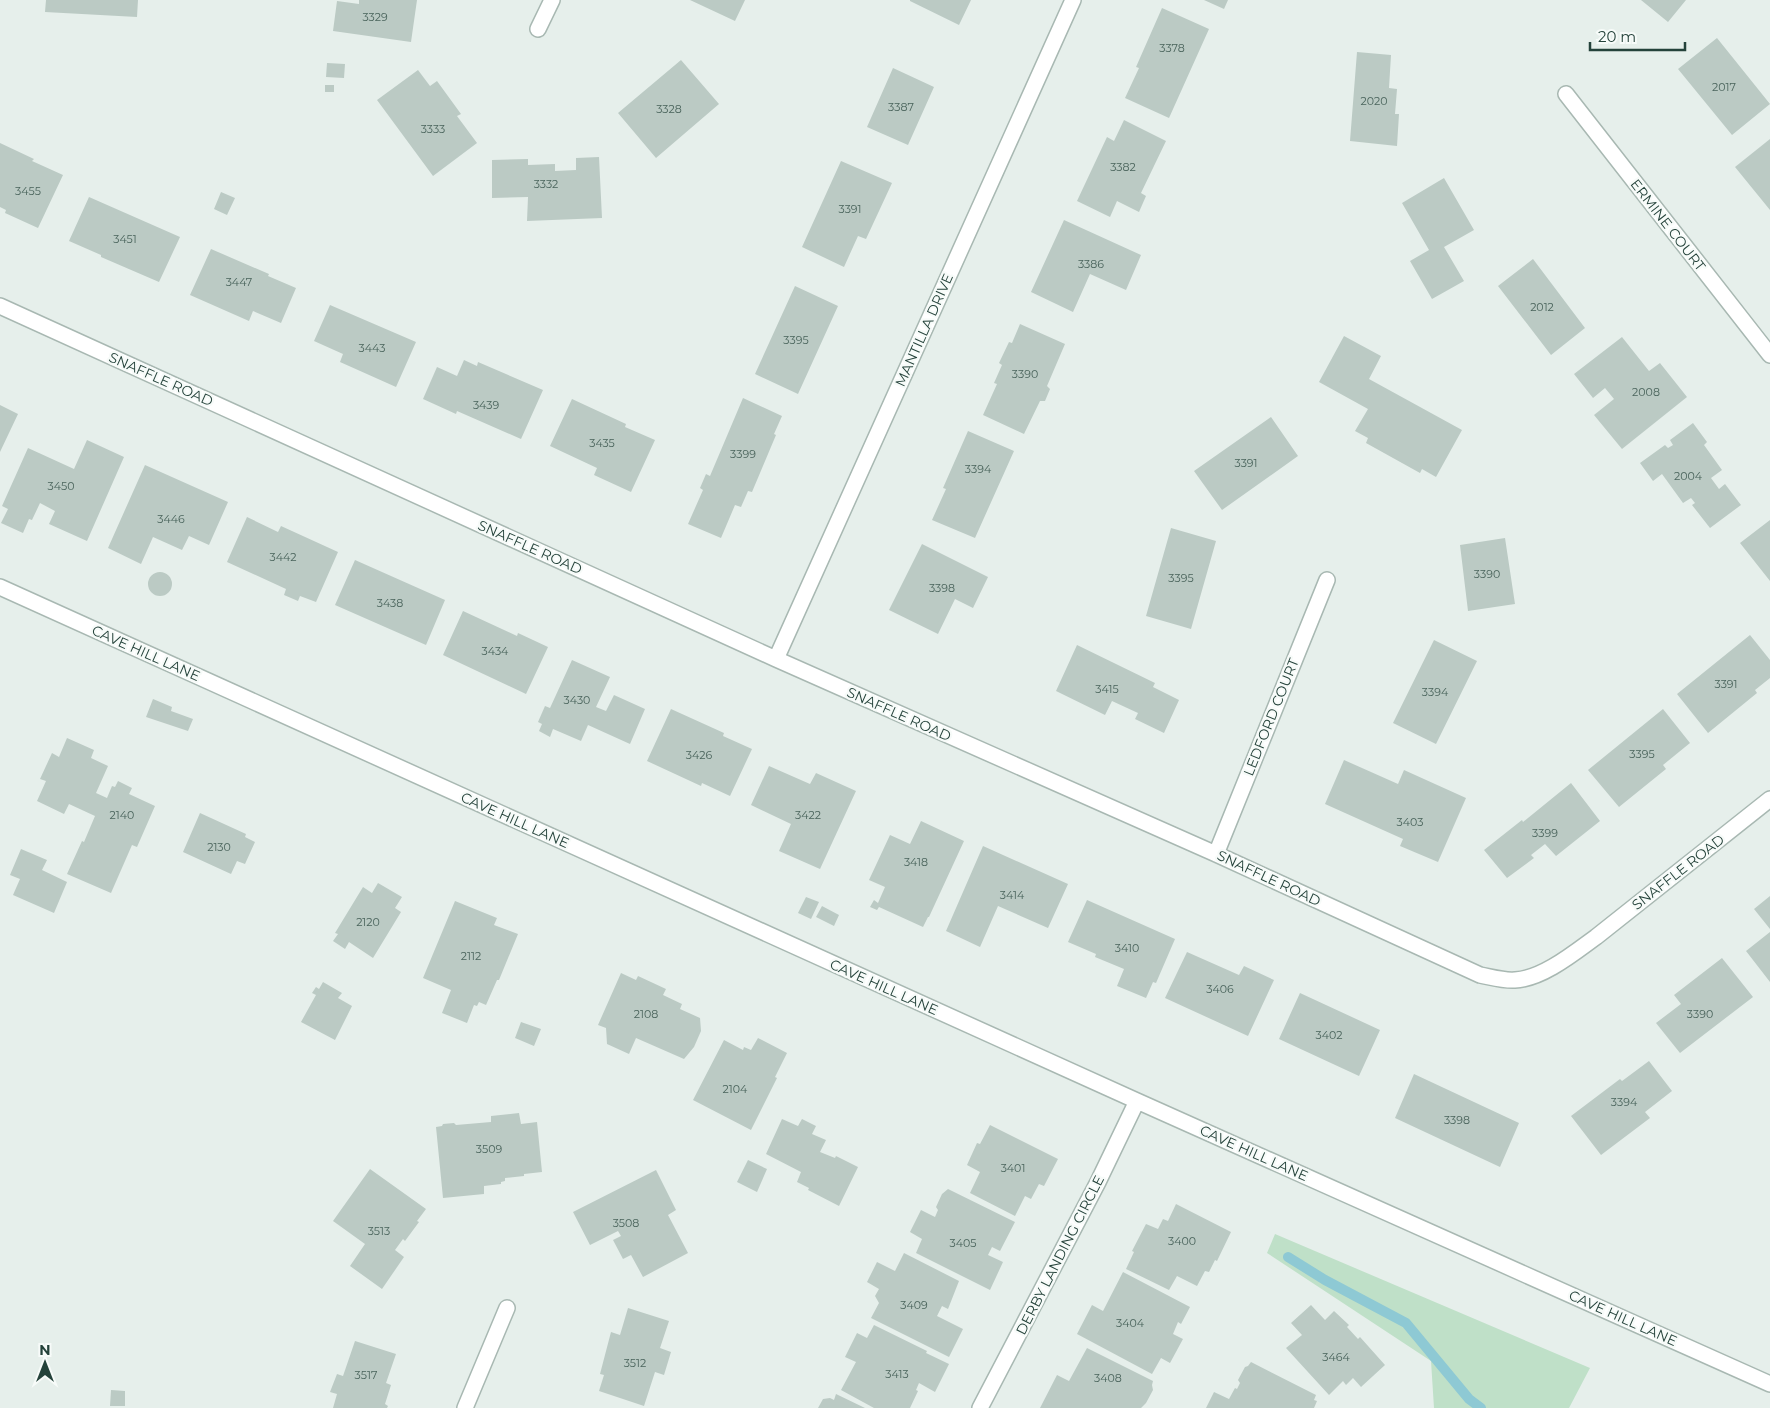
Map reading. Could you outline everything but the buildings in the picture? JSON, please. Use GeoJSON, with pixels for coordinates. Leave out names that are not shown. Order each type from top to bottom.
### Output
{"type":"FeatureCollection","features":[{"type":"Feature","properties":{"kind":"street"},"geometry":{"type":"LineString","coordinates":[[538,29],[552,0]]}},
{"type":"Feature","properties":{"kind":"street","name":"MANTILLA DRIVE"},"geometry":{"type":"LineString","coordinates":[[776,659],[1073,0]]}},
{"type":"Feature","properties":{"kind":"street","name":"ERMINE COURT"},"geometry":{"type":"LineString","coordinates":[[1566,94],[1770,355]]}},
{"type":"Feature","properties":{"kind":"street","name":"SNAFFLE ROAD"},"geometry":{"type":"LineString","coordinates":[[0,306],[776,659],[1216,854],[1480,975],[1514,980],[1535,975],[1567,958],[1770,800]]}},
{"type":"Feature","properties":{"kind":"street","name":"LEDFORD COURT"},"geometry":{"type":"LineString","coordinates":[[1216,854],[1327,580]]}},
{"type":"Feature","properties":{"kind":"street","name":"CAVE HILL LANE"},"geometry":{"type":"LineString","coordinates":[[0,587],[1137,1101],[1770,1384]]}},
{"type":"Feature","properties":{"kind":"street","name":"DERBY LANDING CIRCLE"},"geometry":{"type":"LineString","coordinates":[[980,1408],[1098,1182],[1137,1101]]}},
{"type":"Feature","properties":{"kind":"street"},"geometry":{"type":"LineString","coordinates":[[466,1408],[507,1308]]}},
{"type":"Feature","properties":{"kind":"green space"},"geometry":{"type":"Polygon","coordinates":[[[1275,1234],[1590,1368],[1569,1408],[1434,1408],[1431,1361],[1267,1253],[1275,1234]]]}},
{"type":"Feature","properties":{"kind":"waterway"},"geometry":{"type":"LineString","coordinates":[[1288,1257],[1325,1280],[1406,1323],[1469,1399],[1481,1408]]}}]}
